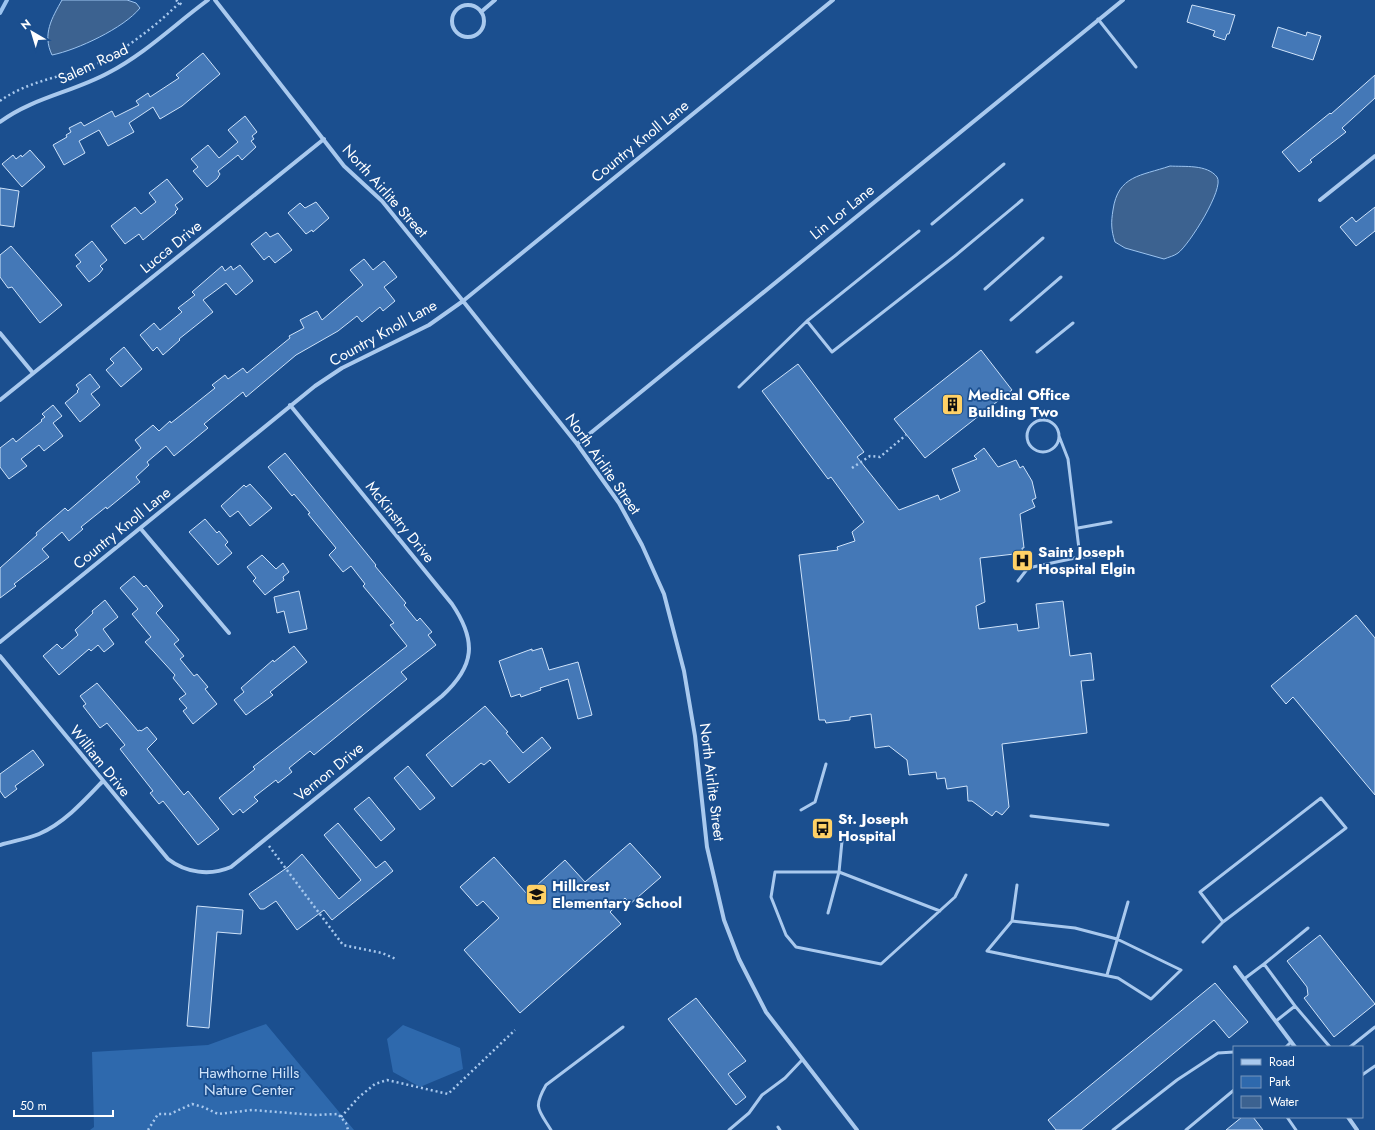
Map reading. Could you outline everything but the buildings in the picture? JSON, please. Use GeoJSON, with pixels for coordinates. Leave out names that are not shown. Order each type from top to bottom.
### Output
{"type":"FeatureCollection","features":[{"type":"Feature","properties":{"kind":"street","name":"Salem Road"},"geometry":{"type":"LineString","coordinates":[[0,122],[14,111],[106,74],[139,56],[208,0]]}},
{"type":"Feature","properties":{"kind":"street","name":"North Airlite Street"},"geometry":{"type":"LineString","coordinates":[[215,0],[344,166],[382,201],[463,301],[577,444],[619,503],[642,545],[664,594],[684,671],[695,736],[707,847],[724,920],[739,959],[766,1012],[857,1130]]}},
{"type":"Feature","properties":{"kind":"street"},"geometry":{"type":"LineString","coordinates":[[481,12],[494,0]]}},
{"type":"Feature","properties":{"kind":"street","name":"Country Knoll Lane"},"geometry":{"type":"LineString","coordinates":[[0,642],[290,405],[342,368],[429,325],[463,301],[833,0]]}},
{"type":"Feature","properties":{"kind":"street","name":"Lin Lor Lane"},"geometry":{"type":"LineString","coordinates":[[577,444],[1123,0]]}},
{"type":"Feature","properties":{"kind":"street"},"geometry":{"type":"LineString","coordinates":[[463,6],[473,6],[481,12],[483,16],[483,27],[476,35],[465,37],[456,32],[451,22],[452,16],[458,8],[463,6]]}},
{"type":"Feature","properties":{"kind":"street","name":"Lucca Drive"},"geometry":{"type":"LineString","coordinates":[[0,400],[324,139]]}},
{"type":"Feature","properties":{"kind":"street"},"geometry":{"type":"LineString","coordinates":[[1320,200],[1375,156]]}},
{"type":"Feature","properties":{"kind":"street"},"geometry":{"type":"LineString","coordinates":[[0,334],[33,373]]}},
{"type":"Feature","properties":{"kind":"street","name":"McKinstry Drive"},"geometry":{"type":"LineString","coordinates":[[290,405],[462,618],[470,642],[467,662]]}},
{"type":"Feature","properties":{"kind":"street"},"geometry":{"type":"LineString","coordinates":[[140,529],[229,633]]}},
{"type":"Feature","properties":{"kind":"street","name":"William Drive"},"geometry":{"type":"LineString","coordinates":[[0,656],[102,782],[168,860],[176,866],[190,870]]}},
{"type":"Feature","properties":{"kind":"street","name":"Vernon Drive"},"geometry":{"type":"LineString","coordinates":[[190,870],[206,873],[224,870],[231,867],[442,696],[458,680],[467,662]]}},
{"type":"Feature","properties":{"kind":"street"},"geometry":{"type":"LineString","coordinates":[[0,844],[39,834],[53,826],[82,802],[102,782]]}},
{"type":"Feature","properties":{"kind":"street"},"geometry":{"type":"LineString","coordinates":[[1235,967],[1294,1046]]}},
{"type":"Feature","properties":{"kind":"street"},"geometry":{"type":"LineString","coordinates":[[1349,1118],[1358,1130]]}},
{"type":"Feature","properties":{"kind":"lane"},"geometry":{"type":"LineString","coordinates":[[1098,19],[1136,67]]}},
{"type":"Feature","properties":{"kind":"lane"},"geometry":{"type":"LineString","coordinates":[[932,224],[1004,164]]}},
{"type":"Feature","properties":{"kind":"lane"},"geometry":{"type":"LineString","coordinates":[[807,321],[832,352],[956,255],[1022,200]]}},
{"type":"Feature","properties":{"kind":"lane"},"geometry":{"type":"LineString","coordinates":[[739,387],[807,321],[919,231]]}},
{"type":"Feature","properties":{"kind":"lane"},"geometry":{"type":"LineString","coordinates":[[985,289],[1043,238]]}},
{"type":"Feature","properties":{"kind":"lane"},"geometry":{"type":"LineString","coordinates":[[1011,320],[1061,277]]}},
{"type":"Feature","properties":{"kind":"lane"},"geometry":{"type":"LineString","coordinates":[[1037,352],[1073,324]]}},
{"type":"Feature","properties":{"kind":"lane"},"geometry":{"type":"LineString","coordinates":[[1059,436],[1055,446],[1045,452],[1034,450],[1030,446],[1026,436],[1030,425],[1040,420],[1046,420],[1055,425],[1068,458],[1078,528],[1080,557]]}},
{"type":"Feature","properties":{"kind":"lane"},"geometry":{"type":"LineString","coordinates":[[1078,528],[1111,522]]}},
{"type":"Feature","properties":{"kind":"lane"},"geometry":{"type":"LineString","coordinates":[[1018,581],[1028,568],[1080,557],[1114,556]]}},
{"type":"Feature","properties":{"kind":"lane"},"geometry":{"type":"LineString","coordinates":[[801,810],[815,802],[826,764]]}},
{"type":"Feature","properties":{"kind":"lane"},"geometry":{"type":"LineString","coordinates":[[1203,942],[1223,922],[1346,828],[1321,798],[1200,892],[1223,922]]}},
{"type":"Feature","properties":{"kind":"lane"},"geometry":{"type":"LineString","coordinates":[[1031,816],[1108,825]]}},
{"type":"Feature","properties":{"kind":"lane"},"geometry":{"type":"LineString","coordinates":[[828,912],[839,872],[842,841]]}},
{"type":"Feature","properties":{"kind":"lane"},"geometry":{"type":"LineString","coordinates":[[940,911],[839,872],[774,872],[771,897],[786,935],[796,947],[881,964],[940,911],[955,897],[966,875]]}},
{"type":"Feature","properties":{"kind":"lane"},"geometry":{"type":"LineString","coordinates":[[1012,921],[1075,928],[1117,939],[1181,970],[1151,1000],[1118,978],[987,951],[1012,921],[1017,885]]}},
{"type":"Feature","properties":{"kind":"lane"},"geometry":{"type":"LineString","coordinates":[[1107,975],[1128,902]]}},
{"type":"Feature","properties":{"kind":"lane"},"geometry":{"type":"LineString","coordinates":[[1244,979],[1308,928]]}},
{"type":"Feature","properties":{"kind":"lane"},"geometry":{"type":"LineString","coordinates":[[1264,964],[1295,1006],[1329,1046]]}},
{"type":"Feature","properties":{"kind":"lane"},"geometry":{"type":"LineString","coordinates":[[1276,1021],[1295,1006]]}},
{"type":"Feature","properties":{"kind":"lane"},"geometry":{"type":"LineString","coordinates":[[551,1130],[538,1110],[538,1099],[546,1085],[623,1027]]}},
{"type":"Feature","properties":{"kind":"lane"},"geometry":{"type":"LineString","coordinates":[[1351,1046],[1375,1027]]}},
{"type":"Feature","properties":{"kind":"lane"},"geometry":{"type":"LineString","coordinates":[[1287,1046],[1292,1042]]}},
{"type":"Feature","properties":{"kind":"lane"},"geometry":{"type":"LineString","coordinates":[[1113,1130],[1177,1080],[1218,1053],[1233,1052]]}},
{"type":"Feature","properties":{"kind":"lane"},"geometry":{"type":"LineString","coordinates":[[729,1130],[749,1113],[762,1095],[785,1078],[802,1060]]}},
{"type":"Feature","properties":{"kind":"lane"},"geometry":{"type":"LineString","coordinates":[[1363,1074],[1375,1066]]}},
{"type":"Feature","properties":{"kind":"lane"},"geometry":{"type":"LineString","coordinates":[[1186,1130],[1233,1091]]}},
{"type":"Feature","properties":{"kind":"lane"},"geometry":{"type":"LineString","coordinates":[[1288,1118],[1296,1130]]}},
{"type":"Feature","properties":{"kind":"path"},"geometry":{"type":"LineString","coordinates":[[0,101],[20,89],[90,66],[110,57],[130,44],[181,3],[176,0]]}},
{"type":"Feature","properties":{"kind":"path"},"geometry":{"type":"LineString","coordinates":[[852,468],[870,456],[880,457],[906,435]]}},
{"type":"Feature","properties":{"kind":"path"},"geometry":{"type":"LineString","coordinates":[[264,840],[343,945],[382,953],[396,959]]}},
{"type":"Feature","properties":{"kind":"path"},"geometry":{"type":"LineString","coordinates":[[341,1117],[359,1097],[375,1084],[387,1080],[448,1094],[515,1030]]}},
{"type":"Feature","properties":{"kind":"path"},"geometry":{"type":"LineString","coordinates":[[148,1130],[158,1114],[170,1114],[192,1104],[218,1114],[258,1110],[315,1115],[338,1114],[346,1123],[348,1130]]}},
{"type":"Feature","properties":{"kind":"green space","name":"Hawthorne Hills Nature Center"},"geometry":{"type":"Polygon","coordinates":[[[266,1024],[354,1130],[90,1130],[94,1127],[92,1052],[208,1045],[266,1024]]]}},
{"type":"Feature","properties":{"kind":"green space"},"geometry":{"type":"Polygon","coordinates":[[[403,1025],[460,1048],[463,1069],[420,1087],[393,1072],[387,1039],[403,1025]]]}},
{"type":"Feature","properties":{"kind":"water"},"geometry":{"type":"Polygon","coordinates":[[[62,0],[127,0],[136,3],[140,8],[133,16],[99,37],[74,48],[52,55],[49,47],[48,33],[52,20],[62,0]]]}},
{"type":"Feature","properties":{"kind":"water"},"geometry":{"type":"Polygon","coordinates":[[[1170,166],[1201,168],[1213,173],[1217,177],[1218,183],[1216,192],[1211,204],[1190,239],[1178,253],[1164,259],[1125,248],[1115,242],[1112,230],[1112,218],[1116,198],[1120,190],[1132,179],[1170,166]]]}},
{"type":"Feature","properties":{"kind":"waterway"},"geometry":{"type":"LineString","coordinates":[[0,13],[7,0]]}},
{"type":"Feature","properties":{"kind":"place","name":"Medical Office Building Two"},"geometry":{"type":"Point","coordinates":[953,404]}},
{"type":"Feature","properties":{"kind":"place","name":"Saint Joseph Hospital Elgin"},"geometry":{"type":"Point","coordinates":[1023,561]}},
{"type":"Feature","properties":{"kind":"place","name":"St. Joseph Hospital"},"geometry":{"type":"Point","coordinates":[822,828]}},
{"type":"Feature","properties":{"kind":"place","name":"Hillcrest Elementary School"},"geometry":{"type":"Point","coordinates":[536,895]}}]}
